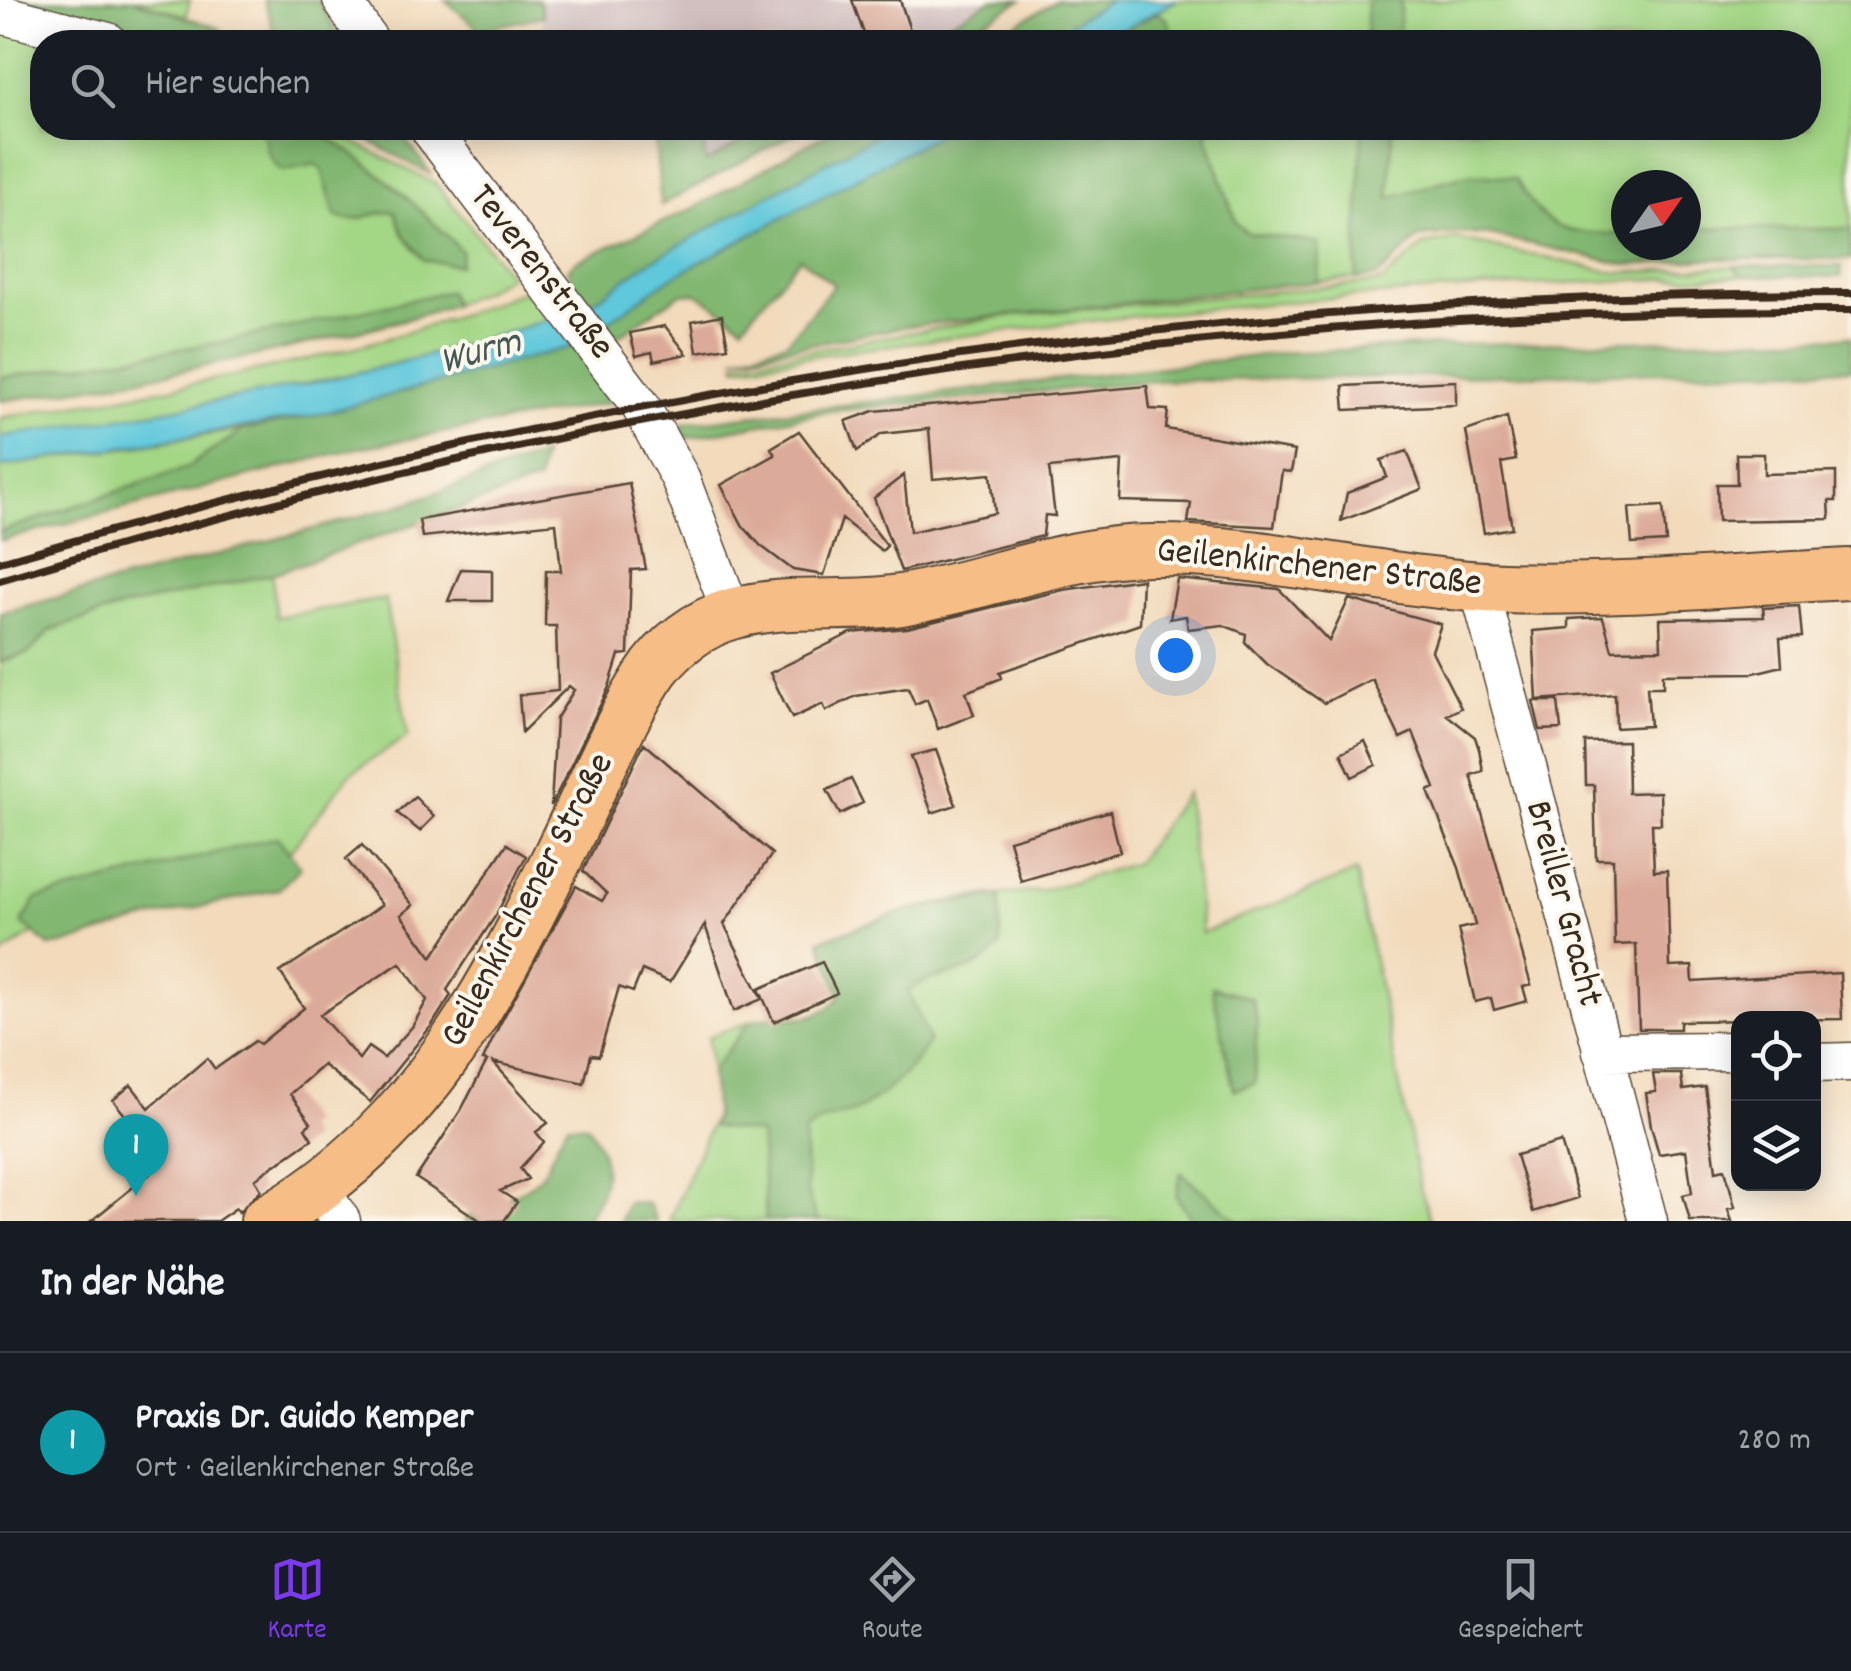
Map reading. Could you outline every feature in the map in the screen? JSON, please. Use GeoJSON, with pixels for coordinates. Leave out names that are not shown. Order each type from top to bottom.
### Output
{"type":"FeatureCollection","features":[{"type":"Feature","properties":{"kind":"main road","name":"Geilenkirchener Straße"},"geometry":{"type":"LineString","coordinates":[[266,1221],[330,1204],[381,1134],[446,1059],[513,948],[633,701],[660,658],[683,638],[732,614],[767,606],[897,600],[1118,551],[1221,552],[1478,587],[1851,574]]}},
{"type":"Feature","properties":{"kind":"street"},"geometry":{"type":"LineString","coordinates":[[342,0],[362,30]]}},
{"type":"Feature","properties":{"kind":"street"},"geometry":{"type":"LineString","coordinates":[[0,14],[62,30]]}},
{"type":"Feature","properties":{"kind":"street","name":"Teverenstraße"},"geometry":{"type":"LineString","coordinates":[[438,140],[650,420],[680,478],[732,614]]}},
{"type":"Feature","properties":{"kind":"street","name":"Breiller Gracht"},"geometry":{"type":"LineString","coordinates":[[1478,587],[1648,1221]]}},
{"type":"Feature","properties":{"kind":"street"},"geometry":{"type":"LineString","coordinates":[[1602,1052],[1731,1052]]}},
{"type":"Feature","properties":{"kind":"street"},"geometry":{"type":"LineString","coordinates":[[1821,1062],[1851,1062]]}},
{"type":"Feature","properties":{"kind":"shaded area"},"geometry":{"type":"Polygon","coordinates":[[[539,0],[991,0],[937,30],[544,30],[539,0]]]}},
{"type":"Feature","properties":{"kind":"shaded area"},"geometry":{"type":"Polygon","coordinates":[[[702,140],[746,140],[705,163],[702,140]]]}},
{"type":"Feature","properties":{"kind":"green space"},"geometry":{"type":"Polygon","coordinates":[[[2,0],[134,0],[221,29],[221,30],[102,30],[2,0]]]}},
{"type":"Feature","properties":{"kind":"green space"},"geometry":{"type":"Polygon","coordinates":[[[134,0],[190,0],[186,16],[134,0]]]}},
{"type":"Feature","properties":{"kind":"green space"},"geometry":{"type":"Polygon","coordinates":[[[264,0],[318,0],[335,30],[274,30],[264,0]]]}},
{"type":"Feature","properties":{"kind":"green space"},"geometry":{"type":"Polygon","coordinates":[[[445,0],[539,0],[543,16],[480,30],[445,0]]]}},
{"type":"Feature","properties":{"kind":"green space"},"geometry":{"type":"Polygon","coordinates":[[[991,0],[1021,0],[970,30],[937,30],[991,0]]]}},
{"type":"Feature","properties":{"kind":"green space"},"geometry":{"type":"Polygon","coordinates":[[[1057,0],[1111,0],[1060,30],[1006,30],[1057,0]]]}},
{"type":"Feature","properties":{"kind":"green space"},"geometry":{"type":"Polygon","coordinates":[[[1177,0],[1851,0],[1851,259],[1701,259],[1701,170],[1611,170],[1611,260],[1689,260],[1627,265],[1491,235],[1459,233],[1419,237],[1378,276],[1318,282],[1319,243],[1247,233],[1236,223],[1208,140],[1821,140],[1821,30],[1171,30],[1167,19],[1157,13],[1177,0]]]}},
{"type":"Feature","properties":{"kind":"green space"},"geometry":{"type":"Polygon","coordinates":[[[1367,0],[1401,0],[1399,30],[1366,30],[1367,0]]]}},
{"type":"Feature","properties":{"kind":"green space"},"geometry":{"type":"Polygon","coordinates":[[[1157,13],[1167,19],[1171,30],[1125,30],[1157,13]]]}},
{"type":"Feature","properties":{"kind":"green space"},"geometry":{"type":"Polygon","coordinates":[[[0,27],[30,38],[30,140],[350,140],[436,184],[510,275],[446,307],[377,327],[207,365],[0,401],[0,27]]]}},
{"type":"Feature","properties":{"kind":"green space"},"geometry":{"type":"Polygon","coordinates":[[[265,140],[330,140],[386,180],[448,237],[462,252],[459,265],[424,260],[404,235],[395,212],[351,220],[335,216],[322,169],[315,164],[283,171],[270,157],[265,140]]]}},
{"type":"Feature","properties":{"kind":"green space"},"geometry":{"type":"Polygon","coordinates":[[[367,140],[406,140],[432,175],[367,140]]]}},
{"type":"Feature","properties":{"kind":"green space"},"geometry":{"type":"Polygon","coordinates":[[[655,140],[703,140],[706,162],[745,140],[783,140],[661,205],[655,140]]]}},
{"type":"Feature","properties":{"kind":"green space"},"geometry":{"type":"Polygon","coordinates":[[[816,140],[868,140],[646,264],[589,305],[575,288],[568,269],[575,262],[694,208],[816,140]]]}},
{"type":"Feature","properties":{"kind":"green space"},"geometry":{"type":"Polygon","coordinates":[[[928,140],[1208,140],[1236,223],[1247,233],[1319,243],[1318,282],[909,326],[734,358],[787,342],[834,285],[800,258],[743,325],[697,293],[680,294],[613,340],[603,325],[672,277],[928,140]]]}},
{"type":"Feature","properties":{"kind":"green space"},"geometry":{"type":"Polygon","coordinates":[[[1362,140],[1392,140],[1389,197],[1465,176],[1516,179],[1549,221],[1573,231],[1611,234],[1611,260],[1689,260],[1627,265],[1491,235],[1459,233],[1419,237],[1378,276],[1356,279],[1362,140]]]}},
{"type":"Feature","properties":{"kind":"green space"},"geometry":{"type":"Polygon","coordinates":[[[1701,228],[1851,229],[1851,259],[1701,259],[1701,228]]]}},
{"type":"Feature","properties":{"kind":"green space"},"geometry":{"type":"Polygon","coordinates":[[[1456,239],[1618,273],[1734,266],[1742,276],[1489,287],[1238,306],[989,333],[737,367],[736,363],[1006,316],[1381,282],[1424,245],[1456,239]]]}},
{"type":"Feature","properties":{"kind":"green space"},"geometry":{"type":"Polygon","coordinates":[[[1734,266],[1842,266],[1841,277],[1742,276],[1734,266]]]}},
{"type":"Feature","properties":{"kind":"green space"},"geometry":{"type":"Polygon","coordinates":[[[449,291],[453,305],[285,349],[171,373],[0,401],[0,378],[228,341],[449,291]]]}},
{"type":"Feature","properties":{"kind":"green space"},"geometry":{"type":"Polygon","coordinates":[[[520,292],[540,294],[558,316],[352,374],[0,437],[0,418],[198,383],[329,354],[457,316],[520,292]]]}},
{"type":"Feature","properties":{"kind":"green space"},"geometry":{"type":"Polygon","coordinates":[[[1851,337],[1851,369],[1154,381],[832,411],[687,438],[681,424],[1281,353],[1469,344],[1851,337]]]}},
{"type":"Feature","properties":{"kind":"green space"},"geometry":{"type":"Polygon","coordinates":[[[578,345],[618,401],[353,449],[0,541],[0,532],[186,468],[245,429],[312,416],[578,345]]]}},
{"type":"Feature","properties":{"kind":"green space"},"geometry":{"type":"Polygon","coordinates":[[[245,429],[186,468],[0,532],[0,467],[245,429]]]}},
{"type":"Feature","properties":{"kind":"green space"},"geometry":{"type":"Polygon","coordinates":[[[542,455],[538,481],[272,574],[123,607],[51,630],[29,653],[0,662],[0,613],[399,506],[542,455]]]}},
{"type":"Feature","properties":{"kind":"green space"},"geometry":{"type":"Polygon","coordinates":[[[272,574],[276,617],[385,599],[408,736],[350,774],[280,864],[49,922],[0,956],[0,662],[29,653],[51,630],[123,607],[272,574]]]}},
{"type":"Feature","properties":{"kind":"green space"},"geometry":{"type":"Polygon","coordinates":[[[1186,793],[1202,933],[1356,872],[1421,1191],[1431,1221],[669,1221],[715,1115],[708,1037],[749,1022],[770,1058],[851,1024],[820,940],[908,910],[972,897],[1040,891],[1136,863],[1186,793]]]}},
{"type":"Feature","properties":{"kind":"green space"},"geometry":{"type":"Polygon","coordinates":[[[277,837],[301,867],[279,889],[142,920],[62,945],[49,946],[22,923],[36,899],[277,837]]]}},
{"type":"Feature","properties":{"kind":"green space"},"geometry":{"type":"Polygon","coordinates":[[[1000,895],[1000,946],[978,965],[908,991],[929,1040],[915,1061],[869,1104],[824,1120],[804,1133],[807,1191],[817,1221],[766,1221],[760,1134],[711,1126],[715,1115],[711,1072],[749,1022],[808,1017],[830,1007],[841,996],[820,940],[908,910],[1000,895]]]}},
{"type":"Feature","properties":{"kind":"green space"},"geometry":{"type":"Polygon","coordinates":[[[1212,987],[1252,998],[1257,1021],[1255,1083],[1234,1090],[1212,987]]]}},
{"type":"Feature","properties":{"kind":"green space"},"geometry":{"type":"Polygon","coordinates":[[[568,1124],[587,1125],[604,1162],[603,1186],[584,1221],[465,1221],[536,1180],[568,1124]]]}},
{"type":"Feature","properties":{"kind":"green space"},"geometry":{"type":"Polygon","coordinates":[[[1181,1173],[1238,1221],[1193,1221],[1176,1196],[1181,1173]]]}},
{"type":"Feature","properties":{"kind":"green space"},"geometry":{"type":"Polygon","coordinates":[[[627,1202],[648,1204],[656,1221],[620,1221],[627,1202]]]}},
{"type":"Feature","properties":{"kind":"water"},"geometry":{"type":"Polygon","coordinates":[[[1111,0],[1177,0],[1123,30],[1060,30],[1111,0]]]}},
{"type":"Feature","properties":{"kind":"water"},"geometry":{"type":"Polygon","coordinates":[[[868,140],[928,140],[672,277],[603,325],[589,305],[646,264],[868,140]]]}},
{"type":"Feature","properties":{"kind":"water","name":"Wurm"},"geometry":{"type":"Polygon","coordinates":[[[558,316],[578,345],[312,416],[0,467],[0,437],[352,374],[558,316]]]}},
{"type":"Feature","properties":{"kind":"building"},"geometry":{"type":"Polygon","coordinates":[[[852,0],[900,0],[910,30],[863,30],[852,0]]]}},
{"type":"Feature","properties":{"kind":"building"},"geometry":{"type":"Polygon","coordinates":[[[722,315],[728,347],[697,352],[692,321],[722,315]]]}},
{"type":"Feature","properties":{"kind":"building"},"geometry":{"type":"Polygon","coordinates":[[[665,326],[687,354],[654,361],[652,352],[636,356],[630,333],[665,326]]]}},
{"type":"Feature","properties":{"kind":"building"},"geometry":{"type":"Polygon","coordinates":[[[1456,381],[1456,405],[1345,410],[1343,386],[1456,381]]]}},
{"type":"Feature","properties":{"kind":"building"},"geometry":{"type":"Polygon","coordinates":[[[1147,386],[1150,409],[1168,410],[1166,429],[1295,451],[1291,472],[1282,471],[1274,527],[1188,522],[1191,503],[1120,501],[1122,461],[1049,468],[1055,516],[1045,515],[1043,536],[901,571],[874,498],[904,475],[910,532],[995,513],[991,474],[933,479],[929,429],[882,434],[857,451],[846,421],[874,411],[1147,386]]]}},
{"type":"Feature","properties":{"kind":"building"},"geometry":{"type":"Polygon","coordinates":[[[1507,417],[1516,460],[1501,463],[1512,528],[1484,533],[1466,431],[1507,417]]]}},
{"type":"Feature","properties":{"kind":"building"},"geometry":{"type":"Polygon","coordinates":[[[799,431],[887,546],[882,551],[842,519],[824,575],[793,570],[761,546],[743,526],[721,485],[775,455],[771,448],[799,431]]]}},
{"type":"Feature","properties":{"kind":"building"},"geometry":{"type":"Polygon","coordinates":[[[1407,451],[1422,489],[1341,521],[1347,493],[1387,477],[1381,460],[1407,451]]]}},
{"type":"Feature","properties":{"kind":"building"},"geometry":{"type":"Polygon","coordinates":[[[1736,454],[1764,454],[1764,474],[1836,472],[1836,501],[1829,501],[1830,519],[1718,521],[1717,484],[1737,484],[1736,454]]]}},
{"type":"Feature","properties":{"kind":"building"},"geometry":{"type":"Polygon","coordinates":[[[629,483],[646,569],[631,570],[628,654],[619,655],[609,687],[551,806],[556,719],[574,690],[569,686],[522,732],[519,695],[558,691],[556,626],[545,626],[546,571],[561,571],[556,523],[422,537],[419,520],[629,483]]]}},
{"type":"Feature","properties":{"kind":"building"},"geometry":{"type":"Polygon","coordinates":[[[1663,506],[1666,542],[1632,544],[1629,508],[1663,506]]]}},
{"type":"Feature","properties":{"kind":"building"},"geometry":{"type":"Polygon","coordinates":[[[461,569],[492,570],[492,601],[448,601],[461,569]]]}},
{"type":"Feature","properties":{"kind":"building"},"geometry":{"type":"Polygon","coordinates":[[[1142,579],[1140,624],[1000,672],[1002,678],[966,692],[974,715],[938,729],[927,699],[915,704],[908,688],[856,696],[826,711],[823,704],[792,718],[770,673],[851,633],[907,628],[1063,590],[1142,579]]]}},
{"type":"Feature","properties":{"kind":"building"},"geometry":{"type":"Polygon","coordinates":[[[1177,579],[1279,589],[1329,641],[1349,599],[1441,624],[1432,651],[1461,708],[1447,715],[1475,737],[1479,749],[1483,771],[1471,775],[1531,985],[1523,987],[1527,1001],[1494,1010],[1491,998],[1475,1002],[1458,929],[1475,925],[1459,868],[1428,791],[1435,788],[1413,732],[1400,738],[1372,679],[1324,703],[1267,664],[1245,642],[1246,634],[1223,625],[1188,629],[1186,616],[1170,619],[1177,579]]]}},
{"type":"Feature","properties":{"kind":"building"},"geometry":{"type":"Polygon","coordinates":[[[1799,606],[1802,637],[1780,638],[1782,666],[1754,673],[1663,674],[1663,687],[1647,687],[1650,726],[1616,728],[1615,694],[1537,700],[1533,631],[1569,628],[1569,619],[1603,617],[1612,650],[1661,649],[1660,619],[1764,617],[1763,608],[1799,606]]]}},
{"type":"Feature","properties":{"kind":"building"},"geometry":{"type":"Polygon","coordinates":[[[1533,701],[1558,701],[1561,729],[1540,730],[1533,701]]]}},
{"type":"Feature","properties":{"kind":"building"},"geometry":{"type":"Polygon","coordinates":[[[1365,741],[1376,765],[1352,777],[1341,753],[1365,741]]]}},
{"type":"Feature","properties":{"kind":"building"},"geometry":{"type":"Polygon","coordinates":[[[1627,741],[1628,793],[1660,792],[1661,824],[1652,824],[1654,871],[1667,870],[1670,967],[1692,966],[1693,982],[1840,973],[1842,1019],[1821,1019],[1821,1011],[1731,1011],[1731,1020],[1680,1021],[1680,1029],[1639,1029],[1636,944],[1615,945],[1613,859],[1596,859],[1594,785],[1586,785],[1585,742],[1627,741]]]}},
{"type":"Feature","properties":{"kind":"building"},"geometry":{"type":"Polygon","coordinates":[[[644,743],[772,854],[724,924],[762,999],[734,1011],[705,925],[670,982],[642,970],[633,992],[619,987],[599,1056],[591,1055],[584,1083],[493,1062],[548,1123],[536,1132],[544,1142],[520,1168],[528,1179],[500,1191],[517,1202],[504,1221],[481,1221],[416,1178],[461,1110],[487,1061],[483,1060],[499,1026],[576,886],[602,901],[607,894],[583,871],[644,743]]]}},
{"type":"Feature","properties":{"kind":"building"},"geometry":{"type":"Polygon","coordinates":[[[936,750],[956,805],[932,813],[911,756],[936,750]]]}},
{"type":"Feature","properties":{"kind":"building"},"geometry":{"type":"Polygon","coordinates":[[[851,779],[863,803],[840,814],[827,790],[851,779]]]}},
{"type":"Feature","properties":{"kind":"building"},"geometry":{"type":"Polygon","coordinates":[[[415,797],[434,817],[420,831],[397,813],[415,797]]]}},
{"type":"Feature","properties":{"kind":"building"},"geometry":{"type":"Polygon","coordinates":[[[1110,811],[1120,852],[1021,881],[1009,840],[1110,811]]]}},
{"type":"Feature","properties":{"kind":"building"},"geometry":{"type":"Polygon","coordinates":[[[507,844],[526,856],[496,915],[447,990],[451,995],[432,1025],[370,1102],[323,1065],[290,1094],[311,1123],[305,1128],[312,1139],[255,1179],[261,1190],[239,1212],[236,1208],[217,1221],[91,1221],[163,1163],[113,1100],[131,1085],[149,1108],[207,1058],[215,1069],[255,1041],[260,1044],[304,1008],[280,972],[382,905],[346,859],[362,845],[413,905],[401,915],[432,957],[507,844]],[[400,963],[320,1015],[359,1059],[368,1047],[384,1058],[412,1027],[427,1000],[400,963]]]}},
{"type":"Feature","properties":{"kind":"building"},"geometry":{"type":"Polygon","coordinates":[[[822,962],[837,993],[774,1022],[759,989],[822,962]]]}},
{"type":"Feature","properties":{"kind":"building"},"geometry":{"type":"Polygon","coordinates":[[[1653,1074],[1681,1074],[1683,1090],[1705,1087],[1716,1171],[1725,1169],[1735,1207],[1728,1209],[1732,1221],[1690,1221],[1683,1195],[1692,1193],[1686,1150],[1659,1154],[1651,1126],[1646,1093],[1656,1092],[1653,1074]]]}},
{"type":"Feature","properties":{"kind":"building"},"geometry":{"type":"Polygon","coordinates":[[[1561,1142],[1578,1198],[1533,1212],[1516,1155],[1561,1142]]]}},
{"type":"Feature","properties":{"kind":"railway"},"geometry":{"type":"LineString","coordinates":[[0,562],[228,500],[456,446],[685,399],[916,361],[1147,331],[1380,310],[1615,297],[1851,293]]}},
{"type":"Feature","properties":{"kind":"railway"},"geometry":{"type":"LineString","coordinates":[[0,580],[226,516],[454,461],[684,414],[915,376],[1148,346],[1382,325],[1617,313],[1851,310]]}},
{"type":"Feature","properties":{"kind":"place","name":"Praxis Dr. Guido Kemper"},"geometry":{"type":"Point","coordinates":[136,1196]}}]}
